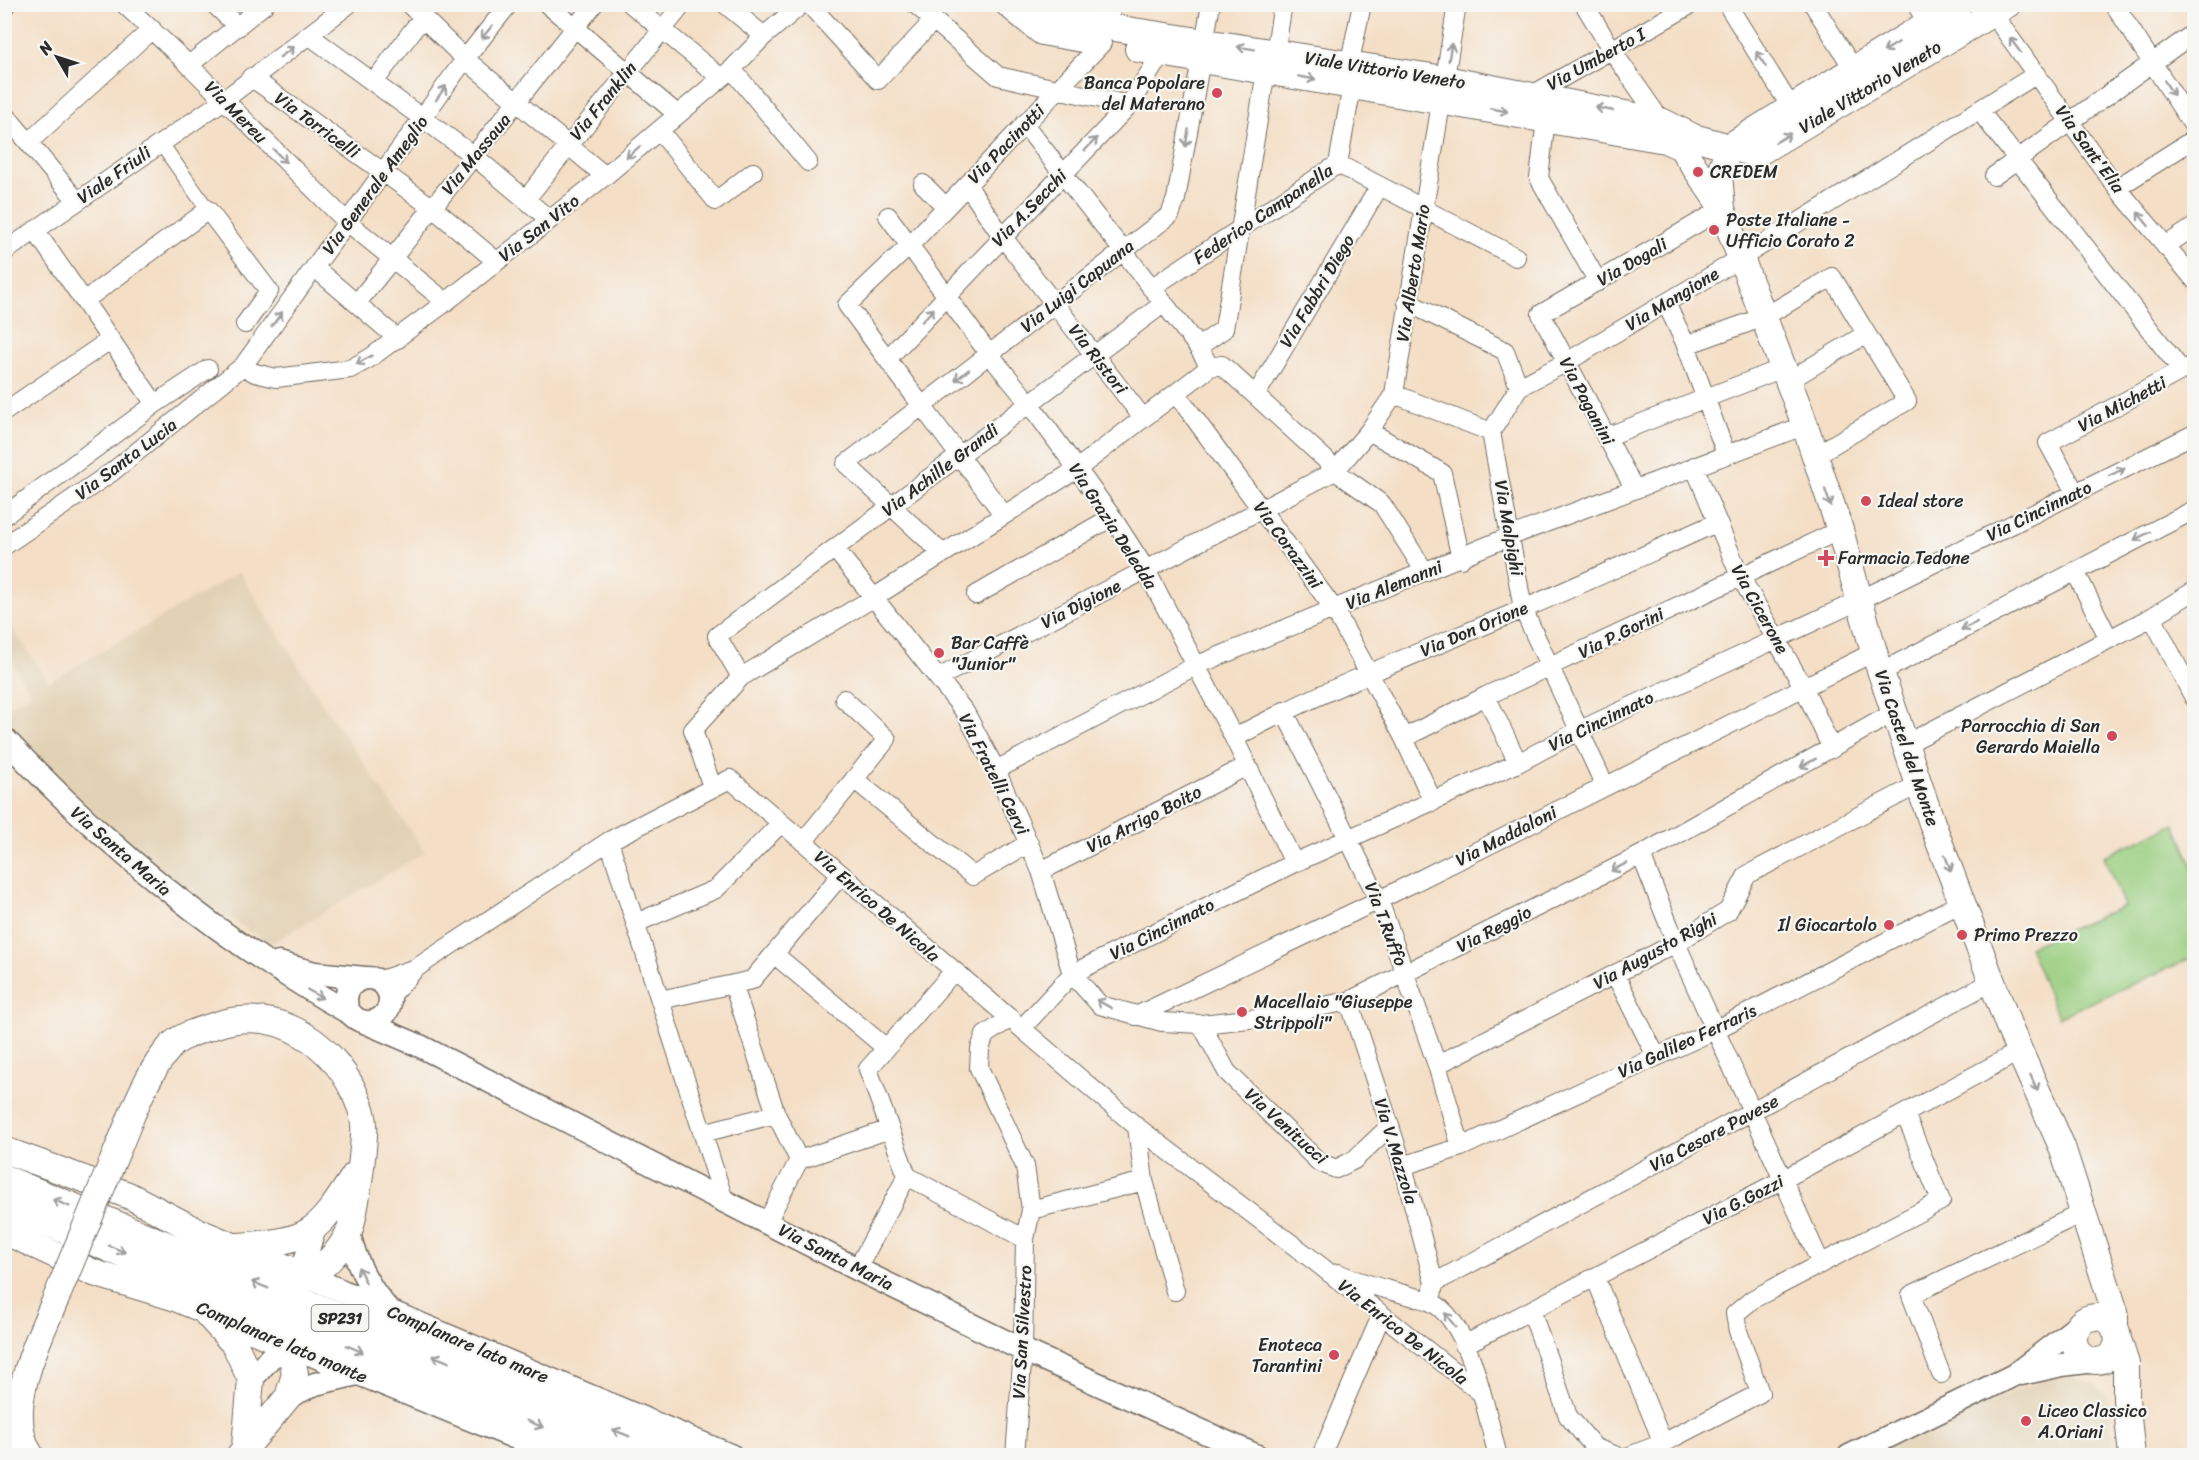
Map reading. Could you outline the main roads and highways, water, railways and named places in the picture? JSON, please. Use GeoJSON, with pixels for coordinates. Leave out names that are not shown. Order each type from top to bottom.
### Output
{"type":"FeatureCollection","features":[{"type":"Feature","properties":{"kind":"highway","name":"SP231"},"geometry":{"type":"LineString","coordinates":[[4,1180],[675,1455]]}},
{"type":"Feature","properties":{"kind":"highway","name":"SP231"},"geometry":{"type":"LineString","coordinates":[[4,1203],[611,1455]]}},
{"type":"Feature","properties":{"kind":"main road","name":"Viale Vittorio Veneto"},"geometry":{"type":"LineString","coordinates":[[1008,4],[1042,32],[1108,17],[1162,53],[1203,50]]}},
{"type":"Feature","properties":{"kind":"main road","name":"Viale Vittorio Veneto"},"geometry":{"type":"LineString","coordinates":[[1039,4],[1055,17],[1108,17],[1203,50],[1444,90],[1532,95],[1675,136]]}},
{"type":"Feature","properties":{"kind":"main road","name":"Viale Vittorio Veneto"},"geometry":{"type":"LineString","coordinates":[[1730,146],[1854,70],[1922,14],[1959,4]]}},
{"type":"Feature","properties":{"kind":"main road","name":"Viale Vittorio Veneto"},"geometry":{"type":"LineString","coordinates":[[1444,90],[1546,119],[1675,136],[1730,146],[1756,154],[2001,8]]}},
{"type":"Feature","properties":{"kind":"main road","name":"Via Castel del Monte"},"geometry":{"type":"LineString","coordinates":[[1675,136],[1722,209],[1764,317],[1840,531],[1877,662],[1919,784],[2020,1051],[2062,1147],[2115,1312],[2116,1333],[2126,1364],[2126,1399],[2132,1455]]}},
{"type":"Feature","properties":{"kind":"main road","name":"Via Castel del Monte"},"geometry":{"type":"LineString","coordinates":[[1722,209],[1719,174],[1730,146]]}},
{"type":"Feature","properties":{"kind":"main road"},"geometry":{"type":"LineString","coordinates":[[31,1455],[21,1423],[21,1397],[30,1363],[117,1151],[156,1067],[173,1044],[195,1032],[244,1019],[289,1025],[332,1056],[348,1079],[360,1105],[364,1133],[359,1168],[331,1212],[313,1232],[281,1243],[234,1247]]}},
{"type":"Feature","properties":{"kind":"main road","name":"Complanare lato mare"},"geometry":{"type":"LineString","coordinates":[[4,1150],[128,1195],[234,1247],[309,1277],[332,1259],[349,1233],[359,1168]]}},
{"type":"Feature","properties":{"kind":"main road","name":"Complanare lato monte"},"geometry":{"type":"LineString","coordinates":[[4,1231],[94,1273],[204,1310],[290,1346],[295,1374],[288,1397],[242,1451]]}},
{"type":"Feature","properties":{"kind":"main road","name":"Via Castel del Monte"},"geometry":{"type":"LineString","coordinates":[[2104,1282],[2102,1293],[2074,1337],[2077,1351],[2111,1373],[2120,1384],[2126,1399]]}},
{"type":"Feature","properties":{"kind":"main road"},"geometry":{"type":"LineString","coordinates":[[204,1310],[235,1345],[251,1380],[242,1451]]}},
{"type":"Feature","properties":{"kind":"main road"},"geometry":{"type":"LineString","coordinates":[[2084,1322],[2105,1320],[2116,1333],[2114,1351],[2103,1360],[2096,1362]]}},
{"type":"Feature","properties":{"kind":"place","name":"Banca Popolare del Materano"},"geometry":{"type":"Point","coordinates":[1217,93]}},
{"type":"Feature","properties":{"kind":"place","name":"CREDEM"},"geometry":{"type":"Point","coordinates":[1698,172]}},
{"type":"Feature","properties":{"kind":"place","name":"Poste Italiane - Ufficio Corato 2"},"geometry":{"type":"Point","coordinates":[1714,230]}},
{"type":"Feature","properties":{"kind":"place","name":"Ideal store"},"geometry":{"type":"Point","coordinates":[1866,501]}},
{"type":"Feature","properties":{"kind":"place","name":"Farmacia Tedone"},"geometry":{"type":"Point","coordinates":[1826,558]}},
{"type":"Feature","properties":{"kind":"place","name":"Bar Caffè \"Junior\""},"geometry":{"type":"Point","coordinates":[939,653]}},
{"type":"Feature","properties":{"kind":"place","name":"Parrocchia di San Gerardo Maiella"},"geometry":{"type":"Point","coordinates":[2112,736]}},
{"type":"Feature","properties":{"kind":"place","name":"Il Giocartolo"},"geometry":{"type":"Point","coordinates":[1889,925]}},
{"type":"Feature","properties":{"kind":"place","name":"Primo Prezzo"},"geometry":{"type":"Point","coordinates":[1962,935]}},
{"type":"Feature","properties":{"kind":"place","name":"Macellaio \"Giuseppe Strippoli\""},"geometry":{"type":"Point","coordinates":[1242,1012]}},
{"type":"Feature","properties":{"kind":"place","name":"Enoteca Tarantini"},"geometry":{"type":"Point","coordinates":[1334,1355]}},
{"type":"Feature","properties":{"kind":"place","name":"Liceo Classico A.Oriani"},"geometry":{"type":"Point","coordinates":[2026,1421]}}]}
